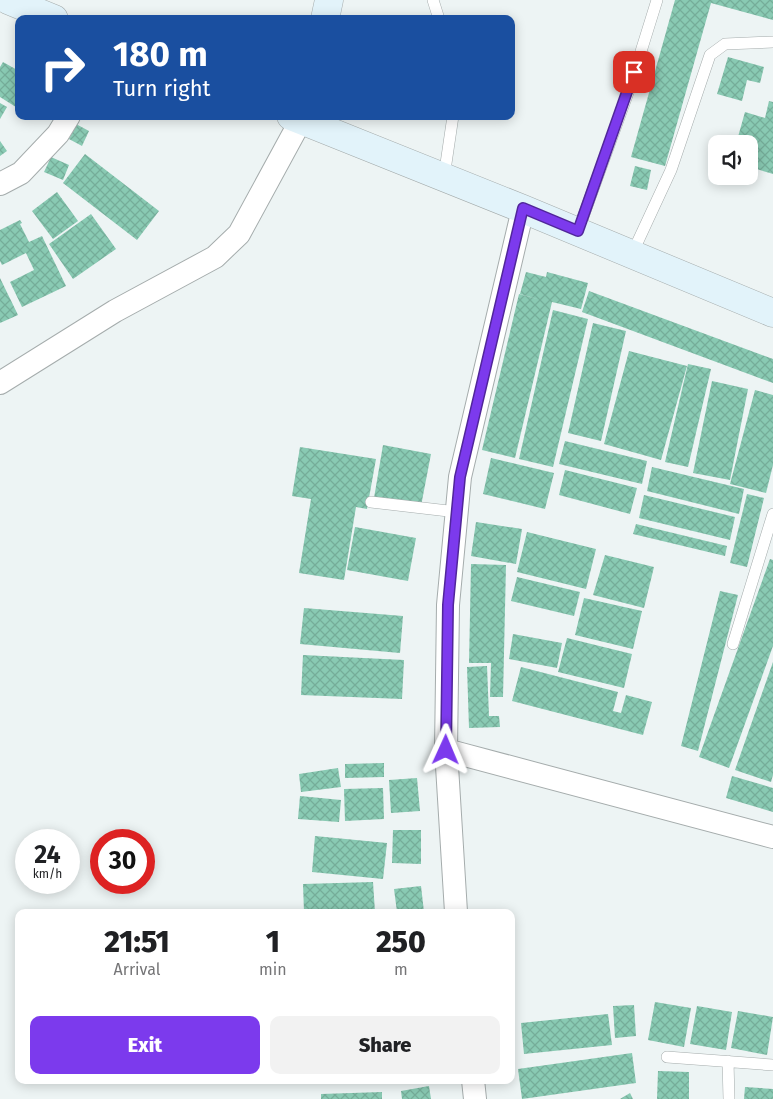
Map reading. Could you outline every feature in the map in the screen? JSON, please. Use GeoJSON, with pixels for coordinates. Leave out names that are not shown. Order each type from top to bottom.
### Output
{"type":"FeatureCollection","features":[{"type":"Feature","properties":{"kind":"main road"},"geometry":{"type":"LineString","coordinates":[[8,0],[44,15]]}},
{"type":"Feature","properties":{"kind":"main road"},"geometry":{"type":"LineString","coordinates":[[326,15],[329,0]]}},
{"type":"Feature","properties":{"kind":"main road"},"geometry":{"type":"LineString","coordinates":[[303,120],[523,208],[773,313]]}},
{"type":"Feature","properties":{"kind":"street"},"geometry":{"type":"LineString","coordinates":[[0,184],[21,173],[58,134],[67,120]]}},
{"type":"Feature","properties":{"kind":"street"},"geometry":{"type":"LineString","coordinates":[[0,383],[116,311],[193,271],[215,257],[239,234],[297,120]]}},
{"type":"Feature","properties":{"kind":"street"},"geometry":{"type":"LineString","coordinates":[[456,909],[446,750],[448,605],[460,477],[523,208]]}},
{"type":"Feature","properties":{"kind":"street"},"geometry":{"type":"LineString","coordinates":[[446,750],[773,837]]}},
{"type":"Feature","properties":{"kind":"street"},"geometry":{"type":"LineString","coordinates":[[473,1084],[475,1099]]}},
{"type":"Feature","properties":{"kind":"lane"},"geometry":{"type":"LineString","coordinates":[[433,0],[438,15]]}},
{"type":"Feature","properties":{"kind":"lane"},"geometry":{"type":"LineString","coordinates":[[578,231],[629,90],[657,0]]}},
{"type":"Feature","properties":{"kind":"lane"},"geometry":{"type":"LineString","coordinates":[[632,254],[671,170],[710,54],[725,44],[773,42]]}},
{"type":"Feature","properties":{"kind":"lane"},"geometry":{"type":"LineString","coordinates":[[444,177],[452,120]]}},
{"type":"Feature","properties":{"kind":"lane"},"geometry":{"type":"LineString","coordinates":[[371,502],[457,512]]}},
{"type":"Feature","properties":{"kind":"lane"},"geometry":{"type":"LineString","coordinates":[[733,644],[773,514]]}},
{"type":"Feature","properties":{"kind":"lane"},"geometry":{"type":"LineString","coordinates":[[667,1056],[773,1065]]}},
{"type":"Feature","properties":{"kind":"lane"},"geometry":{"type":"LineString","coordinates":[[728,1061],[729,1099]]}},
{"type":"Feature","properties":{"kind":"building"},"geometry":{"type":"Polygon","coordinates":[[[675,0],[773,0],[773,20],[711,3],[665,166],[631,157],[675,0]]]}},
{"type":"Feature","properties":{"kind":"building"},"geometry":{"type":"Polygon","coordinates":[[[728,57],[764,67],[760,83],[747,80],[742,101],[717,94],[728,57]]]}},
{"type":"Feature","properties":{"kind":"building"},"geometry":{"type":"Polygon","coordinates":[[[3,62],[15,69],[15,106],[0,97],[0,67],[3,62]]]}},
{"type":"Feature","properties":{"kind":"building"},"geometry":{"type":"Polygon","coordinates":[[[769,101],[773,102],[773,174],[758,169],[758,135],[739,135],[745,112],[765,118],[769,101]]]}},
{"type":"Feature","properties":{"kind":"building"},"geometry":{"type":"Polygon","coordinates":[[[0,103],[7,107],[0,119],[0,103]]]}},
{"type":"Feature","properties":{"kind":"building"},"geometry":{"type":"Polygon","coordinates":[[[76,124],[89,131],[82,146],[69,139],[76,124]]]}},
{"type":"Feature","properties":{"kind":"building"},"geometry":{"type":"Polygon","coordinates":[[[0,141],[7,151],[0,156],[0,141]]]}},
{"type":"Feature","properties":{"kind":"building"},"geometry":{"type":"Polygon","coordinates":[[[85,154],[159,211],[137,240],[63,183],[85,154]]]}},
{"type":"Feature","properties":{"kind":"building"},"geometry":{"type":"Polygon","coordinates":[[[51,157],[69,165],[63,180],[44,172],[51,157]]]}},
{"type":"Feature","properties":{"kind":"building"},"geometry":{"type":"Polygon","coordinates":[[[635,166],[651,170],[647,190],[630,186],[635,166]]]}},
{"type":"Feature","properties":{"kind":"building"},"geometry":{"type":"Polygon","coordinates":[[[57,192],[78,221],[53,239],[32,211],[57,192]]]}},
{"type":"Feature","properties":{"kind":"building"},"geometry":{"type":"Polygon","coordinates":[[[91,214],[116,249],[73,279],[49,244],[91,214]]]}},
{"type":"Feature","properties":{"kind":"building"},"geometry":{"type":"Polygon","coordinates":[[[20,220],[22,223],[20,224],[29,242],[42,236],[66,286],[22,307],[10,282],[34,270],[26,253],[2,265],[0,261],[0,230],[20,220]]]}},
{"type":"Feature","properties":{"kind":"building"},"geometry":{"type":"Polygon","coordinates":[[[526,272],[546,277],[547,272],[588,283],[581,309],[552,302],[515,458],[482,450],[519,294],[541,300],[520,294],[526,272]]]}},
{"type":"Feature","properties":{"kind":"building"},"geometry":{"type":"Polygon","coordinates":[[[0,278],[18,315],[0,323],[0,278]]]}},
{"type":"Feature","properties":{"kind":"building"},"geometry":{"type":"Polygon","coordinates":[[[589,291],[773,359],[773,383],[582,312],[589,291]]]}},
{"type":"Feature","properties":{"kind":"building"},"geometry":{"type":"Polygon","coordinates":[[[553,310],[588,319],[553,467],[519,459],[553,310]]]}},
{"type":"Feature","properties":{"kind":"building"},"geometry":{"type":"Polygon","coordinates":[[[593,323],[626,331],[601,441],[568,433],[593,323]]]}},
{"type":"Feature","properties":{"kind":"building"},"geometry":{"type":"Polygon","coordinates":[[[629,351],[687,366],[661,460],[604,444],[629,351]]]}},
{"type":"Feature","properties":{"kind":"building"},"geometry":{"type":"Polygon","coordinates":[[[688,364],[711,369],[688,467],[665,462],[688,364]]]}},
{"type":"Feature","properties":{"kind":"building"},"geometry":{"type":"Polygon","coordinates":[[[712,381],[748,389],[730,480],[693,473],[712,381]]]}},
{"type":"Feature","properties":{"kind":"building"},"geometry":{"type":"Polygon","coordinates":[[[755,390],[773,395],[773,465],[766,493],[730,484],[755,390]]]}},
{"type":"Feature","properties":{"kind":"building"},"geometry":{"type":"Polygon","coordinates":[[[565,441],[647,461],[642,484],[559,464],[565,441]]]}},
{"type":"Feature","properties":{"kind":"building"},"geometry":{"type":"Polygon","coordinates":[[[383,445],[431,454],[421,506],[374,498],[383,445]]]}},
{"type":"Feature","properties":{"kind":"building"},"geometry":{"type":"Polygon","coordinates":[[[300,447],[376,459],[367,509],[356,507],[344,580],[299,573],[311,499],[292,496],[300,447]]]}},
{"type":"Feature","properties":{"kind":"building"},"geometry":{"type":"Polygon","coordinates":[[[491,458],[554,473],[545,509],[483,494],[491,458]]]}},
{"type":"Feature","properties":{"kind":"building"},"geometry":{"type":"Polygon","coordinates":[[[652,467],[744,489],[739,514],[647,491],[652,467]]]}},
{"type":"Feature","properties":{"kind":"building"},"geometry":{"type":"Polygon","coordinates":[[[565,470],[637,488],[630,514],[559,495],[565,470]]]}},
{"type":"Feature","properties":{"kind":"building"},"geometry":{"type":"Polygon","coordinates":[[[747,494],[764,498],[747,567],[730,563],[747,494]]]}},
{"type":"Feature","properties":{"kind":"building"},"geometry":{"type":"Polygon","coordinates":[[[644,495],[735,517],[730,540],[639,518],[644,495]]]}},
{"type":"Feature","properties":{"kind":"building"},"geometry":{"type":"Polygon","coordinates":[[[476,522],[522,529],[516,564],[471,556],[476,522]]]}},
{"type":"Feature","properties":{"kind":"building"},"geometry":{"type":"Polygon","coordinates":[[[636,524],[727,546],[725,556],[633,534],[636,524]]]}},
{"type":"Feature","properties":{"kind":"building"},"geometry":{"type":"Polygon","coordinates":[[[355,527],[416,538],[408,581],[347,570],[355,527]]]}},
{"type":"Feature","properties":{"kind":"building"},"geometry":{"type":"Polygon","coordinates":[[[527,532],[596,549],[586,589],[517,572],[527,532]]]}},
{"type":"Feature","properties":{"kind":"building"},"geometry":{"type":"Polygon","coordinates":[[[605,555],[654,567],[644,608],[593,595],[605,555]]]}},
{"type":"Feature","properties":{"kind":"building"},"geometry":{"type":"Polygon","coordinates":[[[770,559],[773,560],[773,646],[729,768],[699,757],[770,559]]]}},
{"type":"Feature","properties":{"kind":"building"},"geometry":{"type":"Polygon","coordinates":[[[471,564],[506,565],[503,697],[490,697],[491,663],[469,663],[471,564]]]}},
{"type":"Feature","properties":{"kind":"building"},"geometry":{"type":"Polygon","coordinates":[[[517,577],[580,592],[574,616],[511,601],[517,577]]]}},
{"type":"Feature","properties":{"kind":"building"},"geometry":{"type":"Polygon","coordinates":[[[720,591],[738,595],[698,751],[681,746],[720,591]]]}},
{"type":"Feature","properties":{"kind":"building"},"geometry":{"type":"Polygon","coordinates":[[[584,598],[642,611],[633,649],[575,635],[584,598]]]}},
{"type":"Feature","properties":{"kind":"building"},"geometry":{"type":"Polygon","coordinates":[[[304,608],[403,616],[400,653],[300,644],[304,608]]]}},
{"type":"Feature","properties":{"kind":"building"},"geometry":{"type":"Polygon","coordinates":[[[513,634],[562,643],[557,668],[509,659],[513,634]]]}},
{"type":"Feature","properties":{"kind":"building"},"geometry":{"type":"Polygon","coordinates":[[[567,638],[632,654],[624,688],[558,672],[567,638]]]}},
{"type":"Feature","properties":{"kind":"building"},"geometry":{"type":"Polygon","coordinates":[[[303,655],[404,660],[402,699],[301,695],[303,655]]]}},
{"type":"Feature","properties":{"kind":"building"},"geometry":{"type":"Polygon","coordinates":[[[773,662],[773,775],[771,782],[735,770],[773,662]]]}},
{"type":"Feature","properties":{"kind":"building"},"geometry":{"type":"Polygon","coordinates":[[[487,666],[489,716],[499,716],[500,727],[469,728],[467,667],[487,666]]]}},
{"type":"Feature","properties":{"kind":"building"},"geometry":{"type":"Polygon","coordinates":[[[521,667],[618,692],[613,711],[621,713],[626,695],[652,702],[643,735],[512,701],[521,667]]]}},
{"type":"Feature","properties":{"kind":"building"},"geometry":{"type":"Polygon","coordinates":[[[384,763],[384,777],[345,778],[345,764],[384,763]]]}},
{"type":"Feature","properties":{"kind":"building"},"geometry":{"type":"Polygon","coordinates":[[[338,768],[341,787],[301,792],[299,774],[338,768]]]}},
{"type":"Feature","properties":{"kind":"building"},"geometry":{"type":"Polygon","coordinates":[[[732,776],[773,788],[773,812],[726,798],[732,776]]]}},
{"type":"Feature","properties":{"kind":"building"},"geometry":{"type":"Polygon","coordinates":[[[417,778],[420,811],[391,813],[389,780],[417,778]]]}},
{"type":"Feature","properties":{"kind":"building"},"geometry":{"type":"Polygon","coordinates":[[[383,788],[384,819],[345,821],[344,789],[383,788]]]}},
{"type":"Feature","properties":{"kind":"building"},"geometry":{"type":"Polygon","coordinates":[[[300,796],[341,800],[339,822],[298,819],[300,796]]]}},
{"type":"Feature","properties":{"kind":"building"},"geometry":{"type":"Polygon","coordinates":[[[393,830],[421,830],[421,864],[392,863],[393,830]]]}},
{"type":"Feature","properties":{"kind":"building"},"geometry":{"type":"Polygon","coordinates":[[[315,836],[387,843],[383,879],[312,872],[315,836]]]}},
{"type":"Feature","properties":{"kind":"building"},"geometry":{"type":"Polygon","coordinates":[[[373,882],[375,909],[304,909],[303,884],[373,882]]]}},
{"type":"Feature","properties":{"kind":"building"},"geometry":{"type":"Polygon","coordinates":[[[421,886],[424,909],[397,909],[394,889],[421,886]]]}},
{"type":"Feature","properties":{"kind":"building"},"geometry":{"type":"Polygon","coordinates":[[[655,1002],[691,1008],[684,1047],[648,1040],[655,1002]]]}},
{"type":"Feature","properties":{"kind":"building"},"geometry":{"type":"Polygon","coordinates":[[[634,1005],[636,1036],[615,1038],[613,1006],[634,1005]]]}},
{"type":"Feature","properties":{"kind":"building"},"geometry":{"type":"Polygon","coordinates":[[[697,1006],[732,1012],[726,1050],[690,1044],[697,1006]]]}},
{"type":"Feature","properties":{"kind":"building"},"geometry":{"type":"Polygon","coordinates":[[[738,1011],[773,1017],[767,1055],[731,1048],[738,1011]]]}},
{"type":"Feature","properties":{"kind":"building"},"geometry":{"type":"Polygon","coordinates":[[[608,1014],[612,1045],[524,1054],[521,1023],[608,1014]]]}},
{"type":"Feature","properties":{"kind":"building"},"geometry":{"type":"Polygon","coordinates":[[[632,1053],[636,1083],[522,1099],[518,1069],[632,1053]]]}},
{"type":"Feature","properties":{"kind":"building"},"geometry":{"type":"Polygon","coordinates":[[[658,1071],[689,1072],[689,1099],[657,1099],[658,1071]]]}},
{"type":"Feature","properties":{"kind":"building"},"geometry":{"type":"Polygon","coordinates":[[[429,1086],[431,1099],[402,1099],[401,1091],[429,1086]]]}},
{"type":"Feature","properties":{"kind":"building"},"geometry":{"type":"Polygon","coordinates":[[[745,1087],[773,1089],[773,1099],[744,1099],[745,1087]]]}},
{"type":"Feature","properties":{"kind":"building"},"geometry":{"type":"Polygon","coordinates":[[[382,1092],[382,1099],[321,1099],[321,1094],[382,1092]]]}},
{"type":"Feature","properties":{"kind":"building"},"geometry":{"type":"Polygon","coordinates":[[[630,1093],[633,1099],[620,1099],[630,1093]]]}},
{"type":"Feature","properties":{"kind":"route"},"geometry":{"type":"LineString","coordinates":[[446,750],[448,605],[460,477],[523,208],[578,231],[634,72]]}}]}
